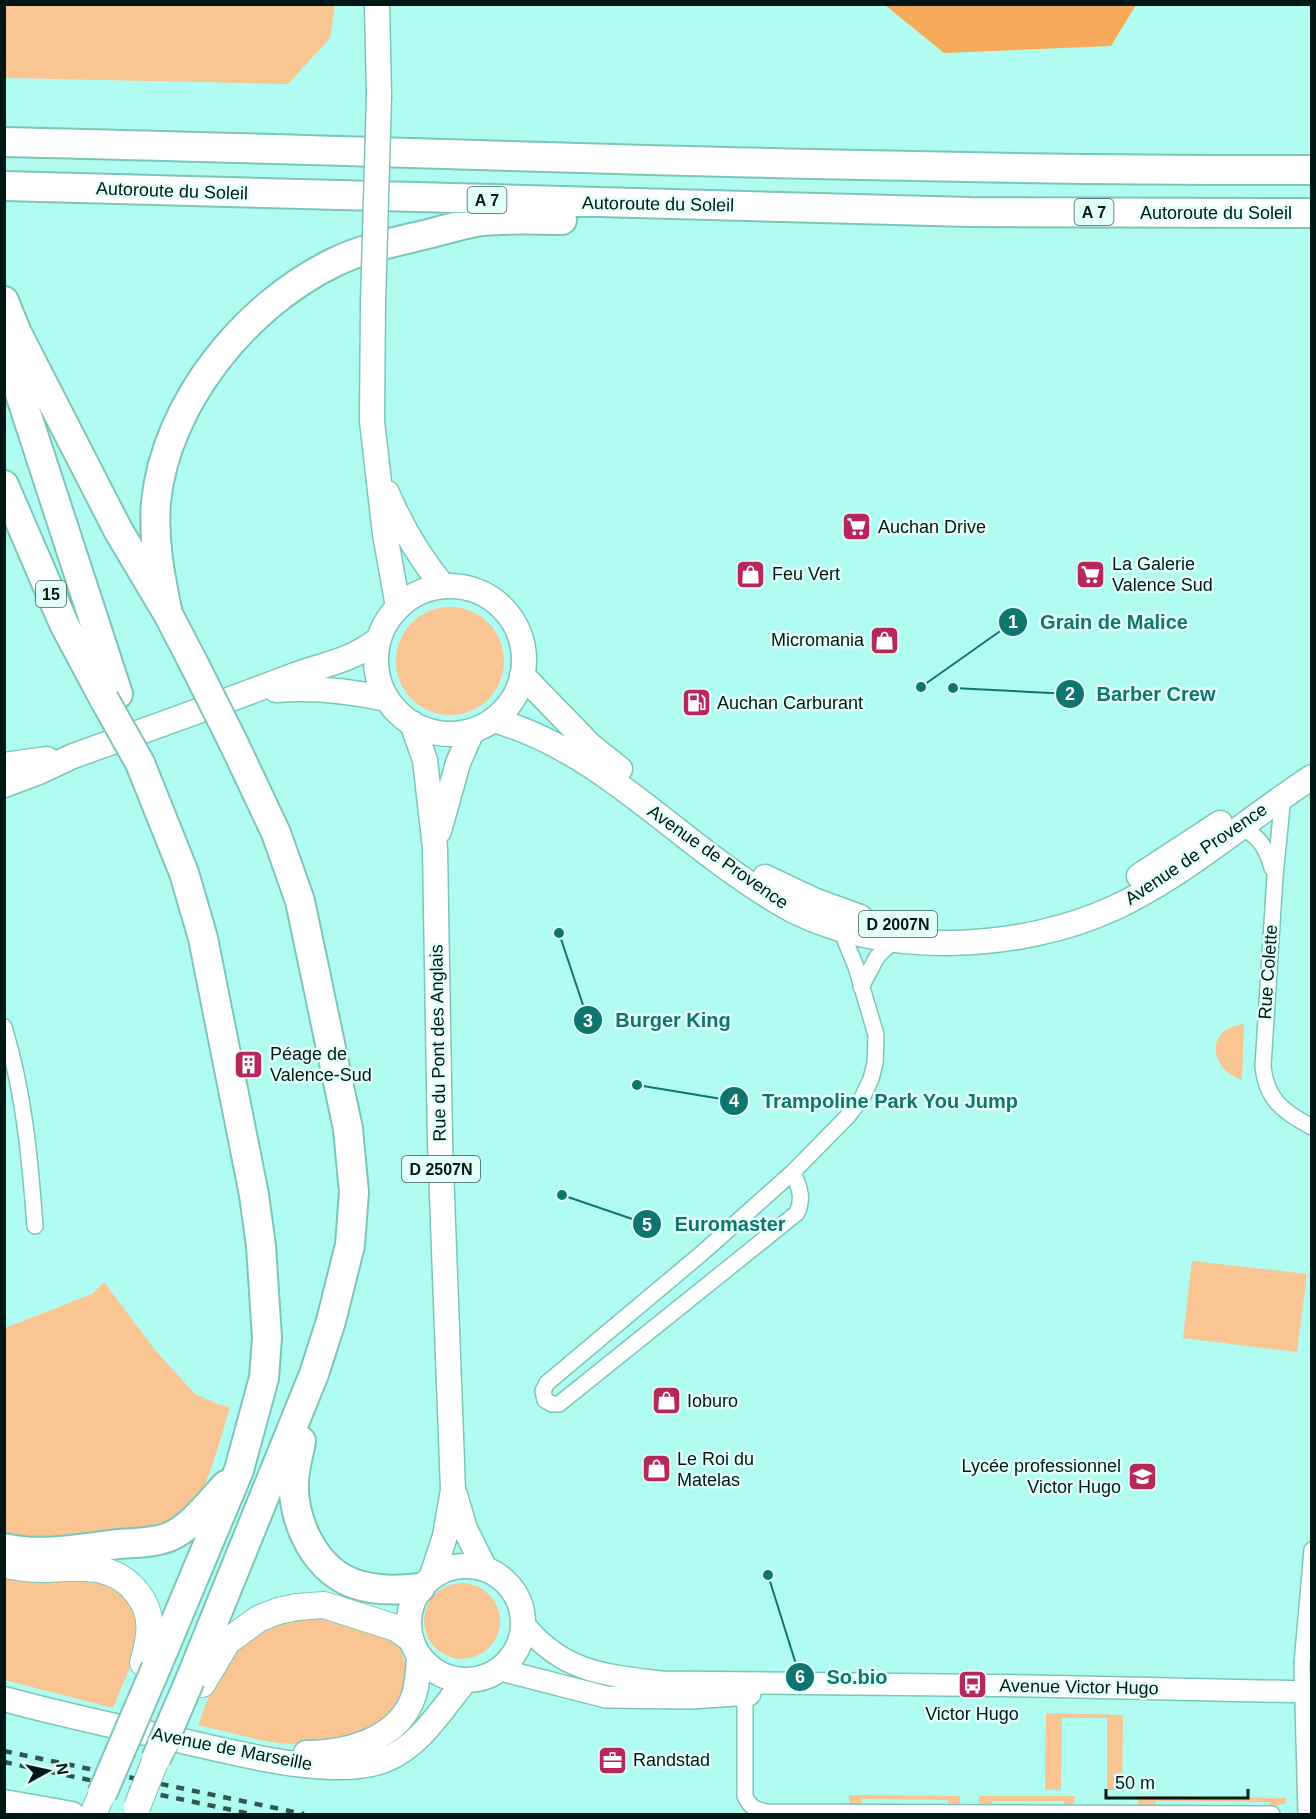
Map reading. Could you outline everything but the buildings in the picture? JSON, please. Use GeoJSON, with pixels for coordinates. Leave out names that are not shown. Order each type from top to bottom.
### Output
{"type":"FeatureCollection","features":[{"type":"Feature","properties":{"kind":"highway"},"geometry":{"type":"LineString","coordinates":[[4,127],[192,147]]}},
{"type":"Feature","properties":{"kind":"highway"},"geometry":{"type":"LineString","coordinates":[[4,142],[568,158],[1311,170]]}},
{"type":"Feature","properties":{"kind":"highway","name":"Autoroute du Soleil"},"geometry":{"type":"LineString","coordinates":[[4,186],[970,212],[1311,213]]}},
{"type":"Feature","properties":{"kind":"highway"},"geometry":{"type":"LineString","coordinates":[[168,614],[160,578],[155,520],[160,479],[175,430],[205,375],[243,330],[292,287],[333,263],[355,253],[389,243],[477,222],[970,212]]}},
{"type":"Feature","properties":{"kind":"highway"},"geometry":{"type":"LineString","coordinates":[[4,301],[17,333],[118,530],[168,614],[195,666],[276,833],[300,901],[348,1129],[354,1192],[350,1245],[331,1321],[314,1374],[196,1682],[156,1759],[135,1812]]}},
{"type":"Feature","properties":{"kind":"highway"},"geometry":{"type":"LineString","coordinates":[[4,345],[111,697]]}},
{"type":"Feature","properties":{"kind":"highway","name":"15"},"geometry":{"type":"LineString","coordinates":[[4,485],[64,624],[111,697],[143,769],[196,909],[254,1194],[261,1246],[267,1338],[264,1378],[239,1470]]}},
{"type":"Feature","properties":{"kind":"highway"},"geometry":{"type":"LineString","coordinates":[[314,1374],[293,1482],[298,1519],[310,1545],[325,1567],[344,1580],[376,1590],[400,1591],[426,1582]]}},
{"type":"Feature","properties":{"kind":"highway"},"geometry":{"type":"LineString","coordinates":[[4,1548],[39,1551],[84,1548],[168,1537],[184,1528],[197,1516],[239,1470]]}},
{"type":"Feature","properties":{"kind":"highway"},"geometry":{"type":"LineString","coordinates":[[98,1804],[150,1666],[239,1470]]}},
{"type":"Feature","properties":{"kind":"highway"},"geometry":{"type":"LineString","coordinates":[[4,1565],[39,1569],[92,1568],[110,1572],[125,1579],[143,1600],[151,1620],[150,1666]]}},
{"type":"Feature","properties":{"kind":"highway"},"geometry":{"type":"LineString","coordinates":[[196,1682],[227,1642],[258,1619],[297,1606],[324,1605],[396,1628],[415,1648]]}},
{"type":"Feature","properties":{"kind":"main road"},"geometry":{"type":"LineString","coordinates":[[377,4],[379,96],[372,421],[385,534],[398,607]]}},
{"type":"Feature","properties":{"kind":"main road"},"geometry":{"type":"LineString","coordinates":[[377,470],[402,527],[423,562],[443,586]]}},
{"type":"Feature","properties":{"kind":"main road"},"geometry":{"type":"LineString","coordinates":[[443,586],[462,587],[481,592],[499,604],[513,621],[522,640],[524,657],[517,692],[507,708],[483,726],[456,734],[439,734],[423,729],[396,711],[378,680],[376,659],[379,639],[386,622],[398,607],[418,592],[443,586]]}},
{"type":"Feature","properties":{"kind":"main road"},"geometry":{"type":"LineString","coordinates":[[4,785],[73,756],[299,674],[347,659],[379,639]]}},
{"type":"Feature","properties":{"kind":"main road","name":"Avenue de Provence"},"geometry":{"type":"LineString","coordinates":[[522,675],[590,745],[750,868],[779,885],[837,910],[871,920],[934,928],[973,929],[1044,918],[1103,895],[1133,880],[1311,760]]}},
{"type":"Feature","properties":{"kind":"main road"},"geometry":{"type":"LineString","coordinates":[[250,692],[301,688],[387,699]]}},
{"type":"Feature","properties":{"kind":"main road","name":"Rue du Pont des Anglais"},"geometry":{"type":"LineString","coordinates":[[412,723],[425,760],[435,848],[440,1142],[453,1490],[445,1536],[426,1582]]}},
{"type":"Feature","properties":{"kind":"main road","name":"Avenue de Provence"},"geometry":{"type":"LineString","coordinates":[[483,726],[524,729],[559,746],[626,791],[730,871],[794,911],[840,928],[895,939],[973,943],[1013,939],[1049,932],[1114,908],[1199,857],[1311,777]]}},
{"type":"Feature","properties":{"kind":"main road","name":"Rue du Pont des Anglais"},"geometry":{"type":"LineString","coordinates":[[435,848],[458,763],[483,726]]}},
{"type":"Feature","properties":{"kind":"main road"},"geometry":{"type":"LineString","coordinates":[[4,765],[73,756]]}},
{"type":"Feature","properties":{"kind":"main road","name":"Rue du Pont des Anglais"},"geometry":{"type":"LineString","coordinates":[[453,1490],[465,1529],[485,1569]]}},
{"type":"Feature","properties":{"kind":"main road"},"geometry":{"type":"LineString","coordinates":[[467,1565],[485,1569],[503,1580],[516,1596],[523,1623],[521,1641],[513,1657],[501,1670],[478,1680],[465,1681],[440,1675],[415,1648],[408,1621],[411,1604],[426,1582],[449,1568],[467,1565]]}},
{"type":"Feature","properties":{"kind":"main road","name":"Avenue Victor Hugo"},"geometry":{"type":"LineString","coordinates":[[523,1623],[533,1636],[569,1663],[601,1673],[661,1682],[1032,1686],[1307,1693]]}},
{"type":"Feature","properties":{"kind":"main road","name":"Avenue de Marseille"},"geometry":{"type":"LineString","coordinates":[[4,1689],[49,1701],[270,1749],[312,1753],[363,1743],[391,1729],[405,1714],[414,1695],[415,1648]]}},
{"type":"Feature","properties":{"kind":"main road","name":"Avenue Victor Hugo"},"geometry":{"type":"LineString","coordinates":[[501,1670],[606,1697],[692,1698],[846,1685]]}},
{"type":"Feature","properties":{"kind":"main road","name":"Avenue de Marseille"},"geometry":{"type":"LineString","coordinates":[[4,1699],[45,1711],[265,1759],[304,1765],[360,1766],[383,1761],[400,1752],[428,1729],[465,1681]]}},
{"type":"Feature","properties":{"kind":"main road"},"geometry":{"type":"LineString","coordinates":[[4,1802],[72,1815]]}},
{"type":"Feature","properties":{"kind":"street","name":"Rue Colette"},"geometry":{"type":"LineString","coordinates":[[1283,796],[1266,995],[1264,1080],[1270,1096],[1280,1107],[1311,1127]]}},
{"type":"Feature","properties":{"kind":"street"},"geometry":{"type":"LineString","coordinates":[[1238,828],[1248,830],[1258,839],[1268,852],[1275,876]]}},
{"type":"Feature","properties":{"kind":"street"},"geometry":{"type":"LineString","coordinates":[[793,1172],[802,1195],[797,1212],[560,1404],[552,1404],[546,1400],[543,1391],[547,1383],[701,1254],[793,1172],[848,1116],[862,1098],[871,1079],[877,1051],[876,1035],[856,967],[840,928]]}},
{"type":"Feature","properties":{"kind":"street"},"geometry":{"type":"LineString","coordinates":[[861,987],[877,957],[895,939]]}},
{"type":"Feature","properties":{"kind":"street"},"geometry":{"type":"LineString","coordinates":[[4,1027],[11,1049],[29,1148],[35,1226]]}},
{"type":"Feature","properties":{"kind":"street"},"geometry":{"type":"LineString","coordinates":[[1306,1815],[1307,1693],[1302,1664],[1311,1550]]}},
{"type":"Feature","properties":{"kind":"street"},"geometry":{"type":"LineString","coordinates":[[745,1695],[745,1796],[749,1805],[755,1810],[1272,1815]]}},
{"type":"Feature","properties":{"kind":"shaded area"},"geometry":{"type":"Polygon","coordinates":[[[5,4],[335,5],[330,38],[288,84],[5,78],[5,4]]]}},
{"type":"Feature","properties":{"kind":"shaded area"},"geometry":{"type":"Polygon","coordinates":[[[885,5],[1136,5],[1111,46],[944,53],[885,5]]]}},
{"type":"Feature","properties":{"kind":"shaded area"},"geometry":{"type":"Polygon","coordinates":[[[450,607],[471,611],[488,623],[500,640],[504,661],[500,682],[488,699],[471,711],[450,715],[429,711],[412,699],[400,682],[396,661],[400,640],[412,623],[429,611],[450,607]]]}},
{"type":"Feature","properties":{"kind":"shaded area"},"geometry":{"type":"Polygon","coordinates":[[[1244,1024],[1242,1080],[1222,1067],[1217,1058],[1216,1049],[1217,1040],[1222,1033],[1231,1027],[1244,1024]]]}},
{"type":"Feature","properties":{"kind":"shaded area"},"geometry":{"type":"Polygon","coordinates":[[[1192,1261],[1307,1274],[1297,1352],[1183,1338],[1192,1261]]]}},
{"type":"Feature","properties":{"kind":"shaded area"},"geometry":{"type":"Polygon","coordinates":[[[104,1282],[155,1350],[195,1394],[230,1407],[209,1476],[191,1508],[174,1519],[153,1527],[102,1536],[5,1539],[5,1328],[92,1294],[104,1282]]]}},
{"type":"Feature","properties":{"kind":"shaded area"},"geometry":{"type":"Polygon","coordinates":[[[4,1574],[108,1581],[133,1604],[140,1625],[133,1660],[113,1708],[5,1680],[4,1574]]]}},
{"type":"Feature","properties":{"kind":"shaded area"},"geometry":{"type":"Polygon","coordinates":[[[462,1583],[476,1586],[489,1594],[497,1607],[500,1621],[497,1635],[489,1648],[476,1656],[462,1659],[448,1656],[435,1648],[427,1635],[424,1621],[427,1607],[435,1594],[448,1586],[462,1583]]]}},
{"type":"Feature","properties":{"kind":"shaded area"},"geometry":{"type":"Polygon","coordinates":[[[311,1615],[344,1621],[381,1633],[398,1645],[407,1669],[408,1681],[400,1704],[383,1723],[361,1735],[306,1744],[267,1741],[198,1725],[223,1663],[239,1644],[274,1624],[311,1615]]]}},
{"type":"Feature","properties":{"kind":"shaded area"},"geometry":{"type":"Polygon","coordinates":[[[1046,1713],[1123,1715],[1122,1790],[1107,1790],[1107,1718],[1062,1718],[1061,1790],[1045,1790],[1046,1713]]]}},
{"type":"Feature","properties":{"kind":"shaded area"},"geometry":{"type":"Polygon","coordinates":[[[849,1795],[960,1796],[960,1803],[949,1806],[948,1800],[862,1799],[861,1805],[852,1805],[849,1803],[849,1795]]]}},
{"type":"Feature","properties":{"kind":"shaded area"},"geometry":{"type":"Polygon","coordinates":[[[979,1796],[1075,1796],[1074,1805],[1064,1807],[1064,1801],[992,1801],[992,1805],[982,1805],[979,1802],[979,1796]]]}},
{"type":"Feature","properties":{"kind":"shaded area"},"geometry":{"type":"Polygon","coordinates":[[[1138,1796],[1286,1798],[1286,1803],[1270,1808],[1269,1802],[1156,1801],[1155,1807],[1143,1808],[1138,1803],[1138,1796]]]}},
{"type":"Feature","properties":{"kind":"railway"},"geometry":{"type":"LineString","coordinates":[[4,1751],[304,1814]]}},
{"type":"Feature","properties":{"kind":"railway"},"geometry":{"type":"LineString","coordinates":[[4,1762],[251,1814]]}},
{"type":"Feature","properties":{"kind":"place","name":"Auchan Drive"},"geometry":{"type":"Point","coordinates":[857,527]}},
{"type":"Feature","properties":{"kind":"place","name":"Feu Vert"},"geometry":{"type":"Point","coordinates":[751,574]}},
{"type":"Feature","properties":{"kind":"place","name":"La Galerie Valence Sud"},"geometry":{"type":"Point","coordinates":[1091,574]}},
{"type":"Feature","properties":{"kind":"place","name":"Micromania"},"geometry":{"type":"Point","coordinates":[885,640]}},
{"type":"Feature","properties":{"kind":"place","name":"Grain de Malice"},"geometry":{"type":"Point","coordinates":[921,687]}},
{"type":"Feature","properties":{"kind":"place","name":"Barber Crew"},"geometry":{"type":"Point","coordinates":[953,688]}},
{"type":"Feature","properties":{"kind":"place","name":"Auchan Carburant"},"geometry":{"type":"Point","coordinates":[696,703]}},
{"type":"Feature","properties":{"kind":"place","name":"Burger King"},"geometry":{"type":"Point","coordinates":[559,933]}},
{"type":"Feature","properties":{"kind":"place","name":"Péage de Valence-Sud"},"geometry":{"type":"Point","coordinates":[249,1064]}},
{"type":"Feature","properties":{"kind":"place","name":"Trampoline Park You Jump"},"geometry":{"type":"Point","coordinates":[637,1085]}},
{"type":"Feature","properties":{"kind":"place","name":"Euromaster"},"geometry":{"type":"Point","coordinates":[562,1195]}},
{"type":"Feature","properties":{"kind":"place","name":"Ioburo"},"geometry":{"type":"Point","coordinates":[666,1401]}},
{"type":"Feature","properties":{"kind":"place","name":"Le Roi du Matelas"},"geometry":{"type":"Point","coordinates":[656,1469]}},
{"type":"Feature","properties":{"kind":"place","name":"Lycée professionnel Victor Hugo"},"geometry":{"type":"Point","coordinates":[1142,1476]}},
{"type":"Feature","properties":{"kind":"place","name":"So.bio"},"geometry":{"type":"Point","coordinates":[768,1575]}},
{"type":"Feature","properties":{"kind":"place","name":"Victor Hugo"},"geometry":{"type":"Point","coordinates":[972,1685]}},
{"type":"Feature","properties":{"kind":"place","name":"Randstad"},"geometry":{"type":"Point","coordinates":[612,1760]}}]}
